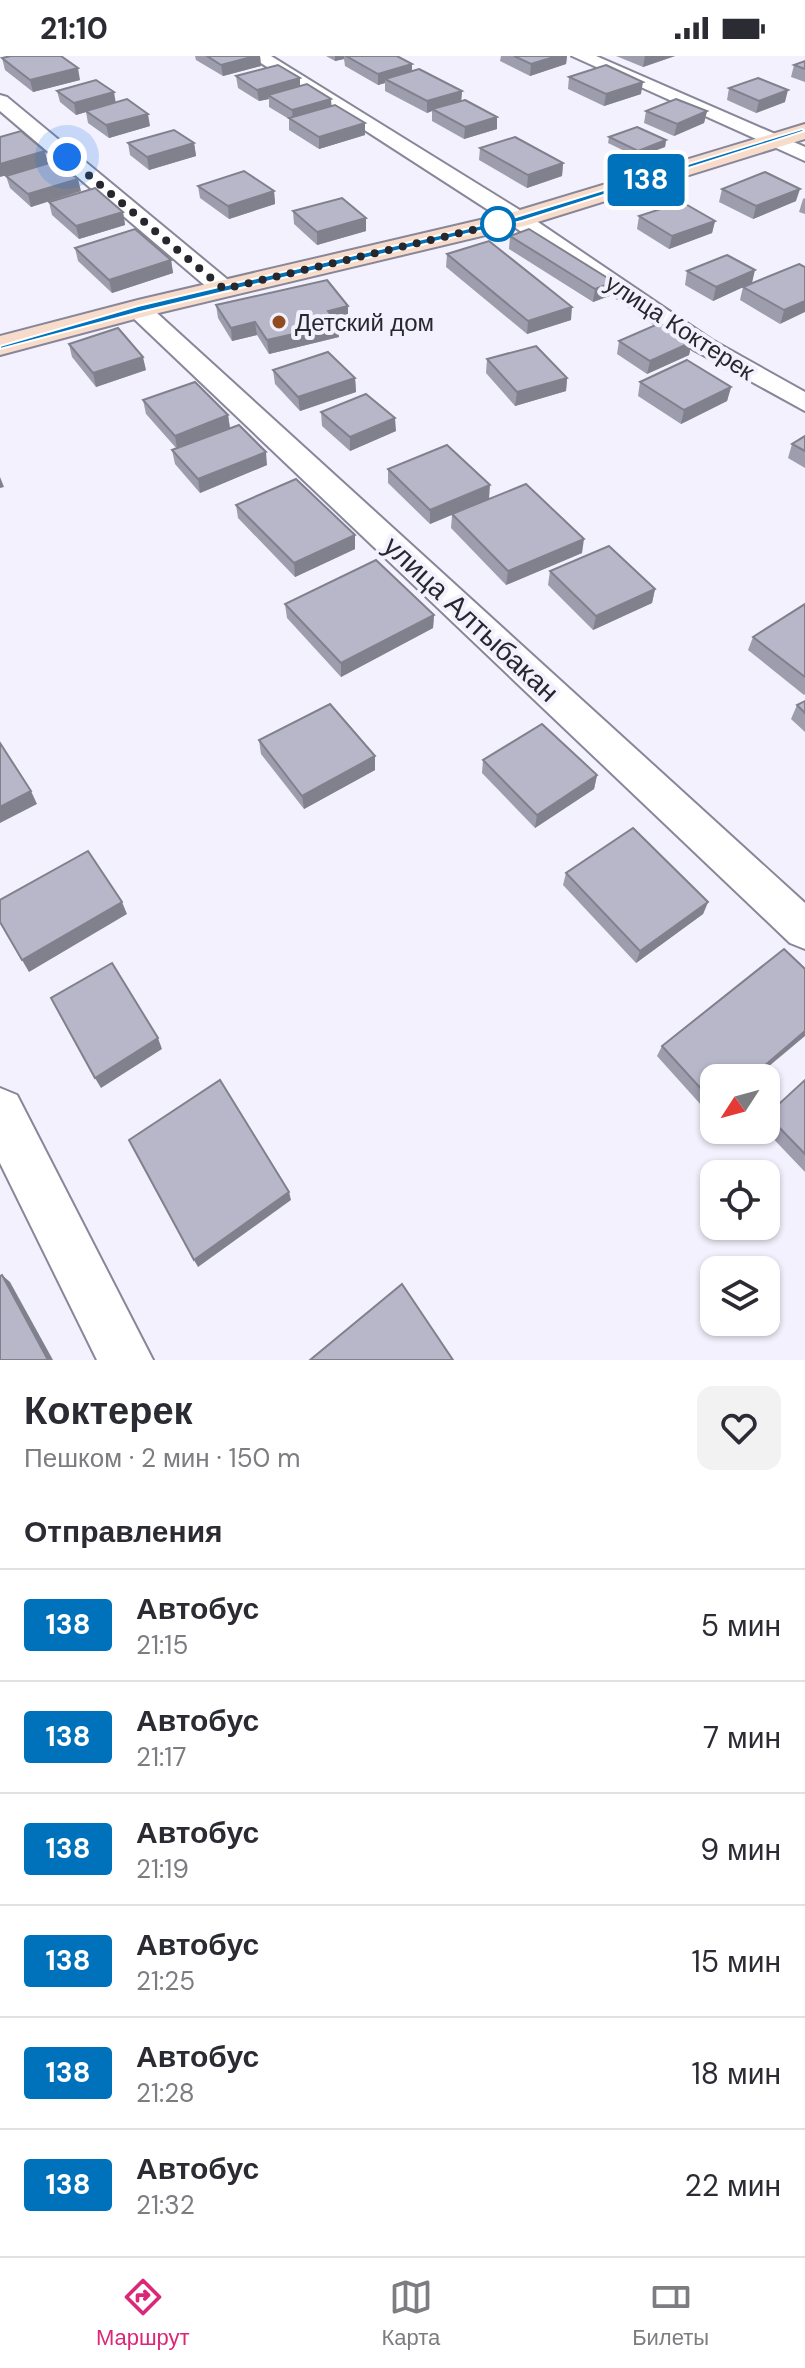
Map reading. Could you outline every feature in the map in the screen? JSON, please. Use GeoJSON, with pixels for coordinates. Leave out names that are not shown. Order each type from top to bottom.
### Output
{"type":"FeatureCollection","features":[{"type":"Feature","properties":{"kind":"main road"},"geometry":{"type":"LineString","coordinates":[[0,346],[138,309],[518,219],[805,131]]}},
{"type":"Feature","properties":{"kind":"street","name":"улица Коктерек"},"geometry":{"type":"LineString","coordinates":[[259,56],[518,219],[703,345],[805,403]]}},
{"type":"Feature","properties":{"kind":"street"},"geometry":{"type":"LineString","coordinates":[[581,56],[805,155]]}},
{"type":"Feature","properties":{"kind":"street"},"geometry":{"type":"LineString","coordinates":[[0,101],[224,289]]}},
{"type":"Feature","properties":{"kind":"street","name":"улица Алтыбакан"},"geometry":{"type":"LineString","coordinates":[[138,309],[805,930]]}},
{"type":"Feature","properties":{"kind":"street"},"geometry":{"type":"LineString","coordinates":[[0,1112],[126,1360]]}},
{"type":"Feature","properties":{"kind":"building"},"geometry":{"type":"Polygon","coordinates":[[[61,56],[78,68],[30,80],[2,58],[61,56]]]}},
{"type":"Feature","properties":{"kind":"building"},"geometry":{"type":"Polygon","coordinates":[[[207,56],[255,56],[221,65],[207,56]]]}},
{"type":"Feature","properties":{"kind":"building"},"geometry":{"type":"Polygon","coordinates":[[[346,56],[397,56],[412,64],[378,74],[346,56]]]}},
{"type":"Feature","properties":{"kind":"building"},"geometry":{"type":"Polygon","coordinates":[[[514,56],[557,56],[531,64],[514,56]]]}},
{"type":"Feature","properties":{"kind":"building"},"geometry":{"type":"Polygon","coordinates":[[[805,61],[805,69],[794,65],[805,61]]]}},
{"type":"Feature","properties":{"kind":"building"},"geometry":{"type":"Polygon","coordinates":[[[278,65],[300,78],[257,90],[236,76],[278,65]]]}},
{"type":"Feature","properties":{"kind":"building"},"geometry":{"type":"Polygon","coordinates":[[[606,65],[643,82],[606,94],[569,77],[606,65]]]}},
{"type":"Feature","properties":{"kind":"building"},"geometry":{"type":"Polygon","coordinates":[[[419,69],[462,91],[427,101],[385,79],[419,69]]]}},
{"type":"Feature","properties":{"kind":"building"},"geometry":{"type":"Polygon","coordinates":[[[758,78],[788,90],[759,101],[729,88],[758,78]]]}},
{"type":"Feature","properties":{"kind":"building"},"geometry":{"type":"Polygon","coordinates":[[[96,80],[114,92],[74,103],[57,91],[96,80]]]}},
{"type":"Feature","properties":{"kind":"building"},"geometry":{"type":"Polygon","coordinates":[[[307,84],[331,99],[292,110],[268,95],[307,84]]]}},
{"type":"Feature","properties":{"kind":"building"},"geometry":{"type":"Polygon","coordinates":[[[127,99],[148,114],[106,125],[86,111],[127,99]]]}},
{"type":"Feature","properties":{"kind":"building"},"geometry":{"type":"Polygon","coordinates":[[[676,99],[707,111],[677,124],[646,111],[676,99]]]}},
{"type":"Feature","properties":{"kind":"building"},"geometry":{"type":"Polygon","coordinates":[[[465,100],[497,117],[465,127],[432,109],[465,100]]]}},
{"type":"Feature","properties":{"kind":"building"},"geometry":{"type":"Polygon","coordinates":[[[335,105],[365,123],[319,137],[289,118],[335,105]]]}},
{"type":"Feature","properties":{"kind":"building"},"geometry":{"type":"Polygon","coordinates":[[[637,127],[666,140],[638,151],[609,137],[637,127]]]}},
{"type":"Feature","properties":{"kind":"building"},"geometry":{"type":"Polygon","coordinates":[[[174,130],[194,143],[147,157],[128,143],[174,130]]]}},
{"type":"Feature","properties":{"kind":"building"},"geometry":{"type":"Polygon","coordinates":[[[21,131],[45,151],[0,164],[0,137],[21,131]]]}},
{"type":"Feature","properties":{"kind":"building"},"geometry":{"type":"Polygon","coordinates":[[[515,137],[563,163],[528,175],[480,148],[515,137]]]}},
{"type":"Feature","properties":{"kind":"building"},"geometry":{"type":"Polygon","coordinates":[[[56,161],[78,179],[28,194],[6,176],[56,161]]]}},
{"type":"Feature","properties":{"kind":"building"},"geometry":{"type":"Polygon","coordinates":[[[244,171],[274,191],[228,206],[198,186],[244,171]]]}},
{"type":"Feature","properties":{"kind":"building"},"geometry":{"type":"Polygon","coordinates":[[[765,172],[800,189],[756,206],[722,189],[765,172]]]}},
{"type":"Feature","properties":{"kind":"building"},"geometry":{"type":"Polygon","coordinates":[[[95,188],[123,212],[76,226],[49,202],[95,188]]]}},
{"type":"Feature","properties":{"kind":"building"},"geometry":{"type":"Polygon","coordinates":[[[342,198],[366,218],[317,232],[293,211],[342,198]]]}},
{"type":"Feature","properties":{"kind":"building"},"geometry":{"type":"Polygon","coordinates":[[[682,202],[715,221],[672,236],[639,216],[682,202]]]}},
{"type":"Feature","properties":{"kind":"building"},"geometry":{"type":"Polygon","coordinates":[[[135,229],[171,260],[109,280],[75,248],[135,229]]]}},
{"type":"Feature","properties":{"kind":"building"},"geometry":{"type":"Polygon","coordinates":[[[529,229],[614,282],[595,289],[510,236],[529,229]]]}},
{"type":"Feature","properties":{"kind":"building"},"geometry":{"type":"Polygon","coordinates":[[[489,241],[572,307],[528,321],[447,254],[489,241]]]}},
{"type":"Feature","properties":{"kind":"building"},"geometry":{"type":"Polygon","coordinates":[[[727,255],[755,270],[716,287],[687,271],[727,255]]]}},
{"type":"Feature","properties":{"kind":"building"},"geometry":{"type":"Polygon","coordinates":[[[799,264],[805,267],[805,301],[784,310],[743,287],[799,264]]]}},
{"type":"Feature","properties":{"kind":"building","name":"Детский дом"},"geometry":{"type":"Polygon","coordinates":[[[327,280],[348,306],[328,311],[338,324],[267,340],[255,322],[231,328],[216,305],[327,280]]]}},
{"type":"Feature","properties":{"kind":"building"},"geometry":{"type":"Polygon","coordinates":[[[660,323],[692,342],[650,361],[619,341],[660,323]]]}},
{"type":"Feature","properties":{"kind":"building"},"geometry":{"type":"Polygon","coordinates":[[[118,328],[143,357],[93,373],[69,344],[118,328]]]}},
{"type":"Feature","properties":{"kind":"building"},"geometry":{"type":"Polygon","coordinates":[[[536,346],[567,378],[517,392],[487,359],[536,346]]]}},
{"type":"Feature","properties":{"kind":"building"},"geometry":{"type":"Polygon","coordinates":[[[328,352],[355,378],[298,397],[273,370],[328,352]]]}},
{"type":"Feature","properties":{"kind":"building"},"geometry":{"type":"Polygon","coordinates":[[[687,360],[731,387],[684,410],[640,382],[687,360]]]}},
{"type":"Feature","properties":{"kind":"building"},"geometry":{"type":"Polygon","coordinates":[[[195,382],[228,415],[175,436],[143,400],[195,382]]]}},
{"type":"Feature","properties":{"kind":"building"},"geometry":{"type":"Polygon","coordinates":[[[366,394],[395,418],[350,437],[321,412],[366,394]]]}},
{"type":"Feature","properties":{"kind":"building"},"geometry":{"type":"Polygon","coordinates":[[[239,425],[266,452],[198,479],[172,450],[239,425]]]}},
{"type":"Feature","properties":{"kind":"building"},"geometry":{"type":"Polygon","coordinates":[[[805,436],[805,451],[792,444],[805,436]]]}},
{"type":"Feature","properties":{"kind":"building"},"geometry":{"type":"Polygon","coordinates":[[[447,445],[490,485],[430,510],[388,469],[447,445]]]}},
{"type":"Feature","properties":{"kind":"building"},"geometry":{"type":"Polygon","coordinates":[[[296,479],[355,535],[294,563],[236,505],[296,479]]]}},
{"type":"Feature","properties":{"kind":"building"},"geometry":{"type":"Polygon","coordinates":[[[526,484],[584,539],[508,571],[452,514],[526,484]]]}},
{"type":"Feature","properties":{"kind":"building"},"geometry":{"type":"Polygon","coordinates":[[[609,546],[655,589],[596,616],[550,571],[609,546]]]}},
{"type":"Feature","properties":{"kind":"building"},"geometry":{"type":"Polygon","coordinates":[[[376,560],[434,615],[341,663],[285,604],[376,560]]]}},
{"type":"Feature","properties":{"kind":"building"},"geometry":{"type":"Polygon","coordinates":[[[805,604],[805,677],[753,637],[805,604]]]}},
{"type":"Feature","properties":{"kind":"building"},"geometry":{"type":"Polygon","coordinates":[[[805,701],[805,713],[797,705],[805,701]]]}},
{"type":"Feature","properties":{"kind":"building"},"geometry":{"type":"Polygon","coordinates":[[[330,704],[375,756],[302,796],[259,740],[330,704]]]}},
{"type":"Feature","properties":{"kind":"building"},"geometry":{"type":"Polygon","coordinates":[[[542,724],[597,775],[537,815],[483,760],[542,724]]]}},
{"type":"Feature","properties":{"kind":"building"},"geometry":{"type":"Polygon","coordinates":[[[0,743],[31,791],[0,807],[0,743]]]}},
{"type":"Feature","properties":{"kind":"building"},"geometry":{"type":"Polygon","coordinates":[[[633,828],[708,902],[640,951],[566,873],[633,828]]]}},
{"type":"Feature","properties":{"kind":"building"},"geometry":{"type":"Polygon","coordinates":[[[88,851],[122,902],[22,960],[0,922],[0,900],[88,851]]]}},
{"type":"Feature","properties":{"kind":"building"},"geometry":{"type":"Polygon","coordinates":[[[784,949],[805,969],[805,1031],[766,1064],[700,1064],[700,1088],[662,1046],[784,949]]]}},
{"type":"Feature","properties":{"kind":"building"},"geometry":{"type":"Polygon","coordinates":[[[112,963],[158,1038],[95,1078],[51,998],[112,963]]]}},
{"type":"Feature","properties":{"kind":"building"},"geometry":{"type":"Polygon","coordinates":[[[220,1080],[289,1192],[194,1260],[129,1140],[220,1080]]]}},
{"type":"Feature","properties":{"kind":"building"},"geometry":{"type":"Polygon","coordinates":[[[805,1080],[805,1154],[780,1128],[780,1103],[805,1080]]]}},
{"type":"Feature","properties":{"kind":"building"},"geometry":{"type":"Polygon","coordinates":[[[2,1275],[48,1360],[0,1360],[2,1275]]]}},
{"type":"Feature","properties":{"kind":"building"},"geometry":{"type":"Polygon","coordinates":[[[402,1284],[453,1360],[310,1360],[402,1284]]]}},
{"type":"Feature","properties":{"kind":"bus line","name":"138"},"geometry":{"type":"LineString","coordinates":[[0,346],[44,332],[518,219],[805,131]]}},
{"type":"Feature","properties":{"kind":"place","name":"Детский дом"},"geometry":{"type":"Point","coordinates":[279,322]}},
{"type":"Feature","properties":{"kind":"route"},"geometry":{"type":"LineString","coordinates":[[67,157],[224,289],[498,224]]}}]}
